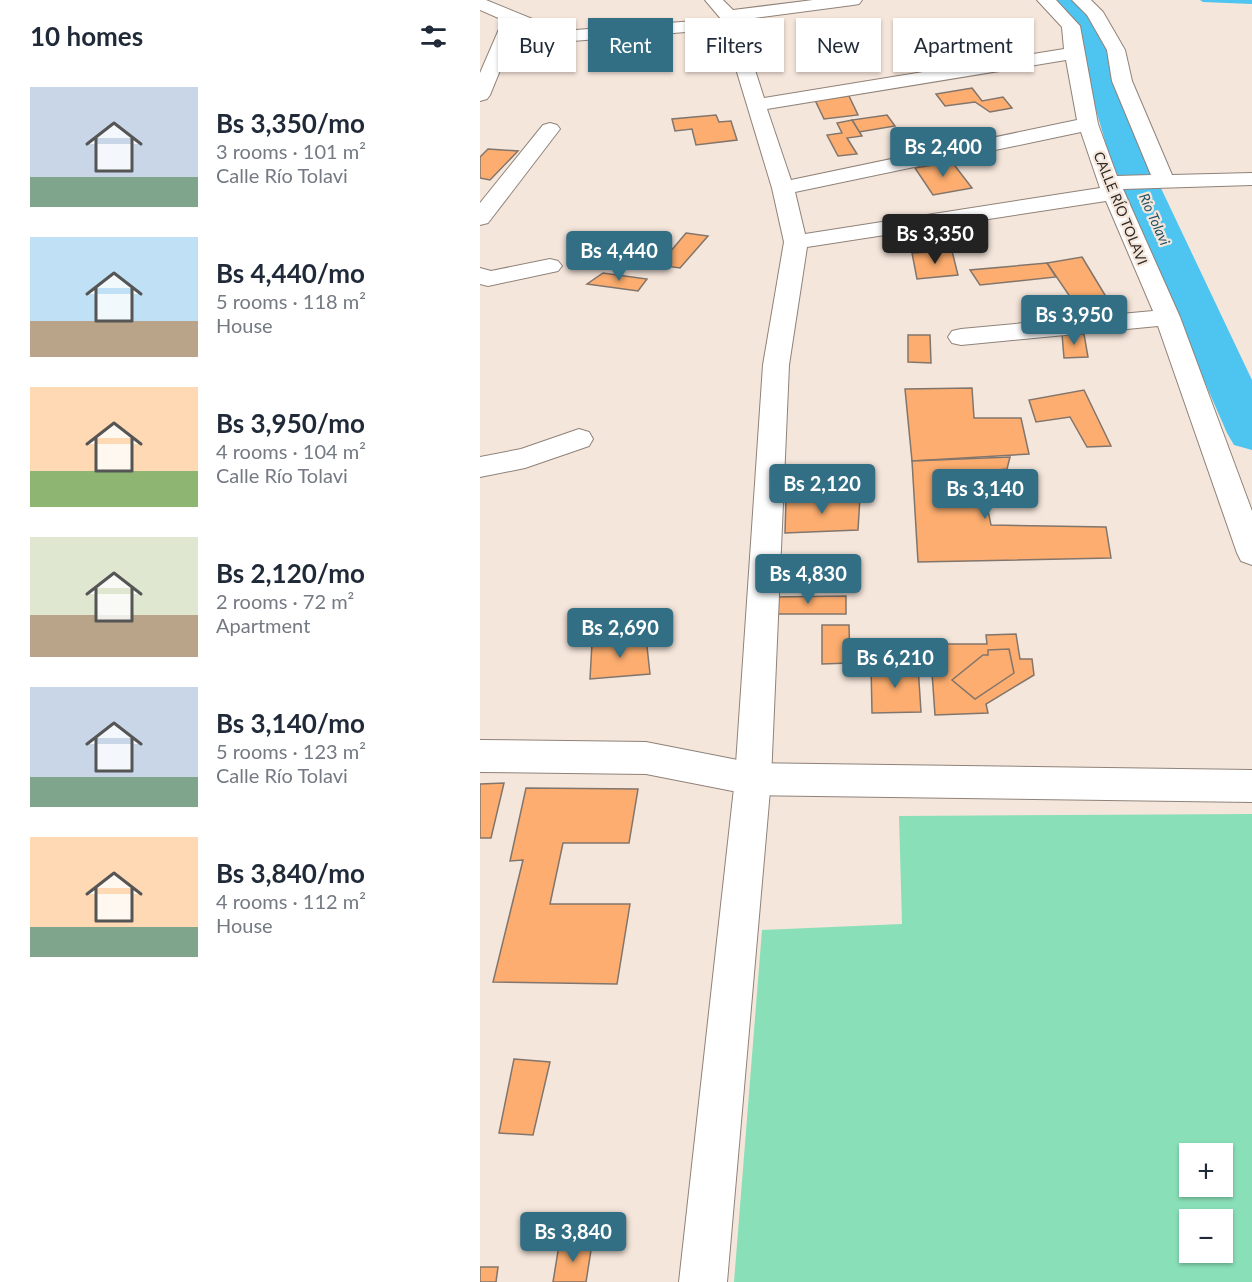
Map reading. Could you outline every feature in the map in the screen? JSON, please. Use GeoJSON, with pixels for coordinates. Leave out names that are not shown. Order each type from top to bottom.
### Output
{"type":"FeatureCollection","features":[{"type":"Feature","properties":{"kind":"street"},"geometry":{"type":"LineString","coordinates":[[714,0],[728,18]]}},
{"type":"Feature","properties":{"kind":"street"},"geometry":{"type":"LineString","coordinates":[[742,18],[853,0]]}},
{"type":"Feature","properties":{"kind":"street","name":"CALLE RÍO TOLAVI"},"geometry":{"type":"LineString","coordinates":[[1046,0],[1071,26],[1088,124],[1111,186],[1167,317],[1252,554]]}},
{"type":"Feature","properties":{"kind":"street"},"geometry":{"type":"LineString","coordinates":[[1081,0],[1094,12],[1116,50],[1122,81],[1163,180]]}},
{"type":"Feature","properties":{"kind":"street"},"geometry":{"type":"LineString","coordinates":[[480,4],[510,18]]}},
{"type":"Feature","properties":{"kind":"street"},"geometry":{"type":"LineString","coordinates":[[576,35],[685,24]]}},
{"type":"Feature","properties":{"kind":"street"},"geometry":{"type":"LineString","coordinates":[[480,95],[498,52]]}},
{"type":"Feature","properties":{"kind":"street"},"geometry":{"type":"LineString","coordinates":[[757,105],[1074,53]]}},
{"type":"Feature","properties":{"kind":"street"},"geometry":{"type":"LineString","coordinates":[[703,1282],[753,779],[776,365],[796,242],[783,188],[747,72]]}},
{"type":"Feature","properties":{"kind":"street"},"geometry":{"type":"LineString","coordinates":[[783,188],[1088,124]]}},
{"type":"Feature","properties":{"kind":"street"},"geometry":{"type":"LineString","coordinates":[[480,218],[550,129]]}},
{"type":"Feature","properties":{"kind":"street"},"geometry":{"type":"LineString","coordinates":[[796,242],[1111,186],[1163,180],[1252,179]]}},
{"type":"Feature","properties":{"kind":"street"},"geometry":{"type":"LineString","coordinates":[[480,275],[488,279],[550,266]]}},
{"type":"Feature","properties":{"kind":"street"},"geometry":{"type":"LineString","coordinates":[[961,337],[1167,317]]}},
{"type":"Feature","properties":{"kind":"street"},"geometry":{"type":"LineString","coordinates":[[480,467],[525,458],[579,439]]}},
{"type":"Feature","properties":{"kind":"street"},"geometry":{"type":"LineString","coordinates":[[480,756],[646,758],[753,779],[1252,786]]}},
{"type":"Feature","properties":{"kind":"green space"},"geometry":{"type":"Polygon","coordinates":[[[1252,814],[1252,1282],[734,1282],[762,930],[902,924],[899,816],[1252,814]]]}},
{"type":"Feature","properties":{"kind":"building"},"geometry":{"type":"Polygon","coordinates":[[[972,88],[982,101],[1003,97],[1012,108],[990,112],[975,102],[945,106],[936,94],[972,88]]]}},
{"type":"Feature","properties":{"kind":"building"},"geometry":{"type":"Polygon","coordinates":[[[849,96],[858,115],[824,119],[815,100],[849,96]]]}},
{"type":"Feature","properties":{"kind":"building"},"geometry":{"type":"Polygon","coordinates":[[[716,115],[719,122],[731,121],[737,140],[696,145],[692,129],[675,131],[672,119],[716,115]]]}},
{"type":"Feature","properties":{"kind":"building"},"geometry":{"type":"Polygon","coordinates":[[[887,115],[895,126],[859,132],[852,120],[887,115]]]}},
{"type":"Feature","properties":{"kind":"building"},"geometry":{"type":"Polygon","coordinates":[[[852,120],[862,136],[847,138],[857,154],[838,156],[827,135],[842,133],[837,123],[852,120]]]}},
{"type":"Feature","properties":{"kind":"building"},"geometry":{"type":"Polygon","coordinates":[[[488,149],[518,151],[490,180],[480,178],[480,157],[488,149]]]}},
{"type":"Feature","properties":{"kind":"building"},"geometry":{"type":"Polygon","coordinates":[[[952,162],[972,188],[933,195],[915,168],[952,162]]]}},
{"type":"Feature","properties":{"kind":"building"},"geometry":{"type":"Polygon","coordinates":[[[686,233],[708,236],[680,268],[659,265],[686,233]]]}},
{"type":"Feature","properties":{"kind":"building"},"geometry":{"type":"Polygon","coordinates":[[[952,251],[958,275],[917,279],[912,253],[952,251]]]}},
{"type":"Feature","properties":{"kind":"building"},"geometry":{"type":"Polygon","coordinates":[[[1082,257],[1108,300],[1075,304],[1047,263],[1082,257]]]}},
{"type":"Feature","properties":{"kind":"building"},"geometry":{"type":"Polygon","coordinates":[[[1047,263],[1056,277],[980,285],[970,270],[1047,263]]]}},
{"type":"Feature","properties":{"kind":"building"},"geometry":{"type":"Polygon","coordinates":[[[603,273],[647,279],[638,291],[587,284],[603,273]]]}},
{"type":"Feature","properties":{"kind":"building"},"geometry":{"type":"Polygon","coordinates":[[[1062,334],[1084,334],[1088,357],[1064,358],[1062,334]]]}},
{"type":"Feature","properties":{"kind":"building"},"geometry":{"type":"Polygon","coordinates":[[[908,335],[930,335],[931,363],[908,362],[908,335]]]}},
{"type":"Feature","properties":{"kind":"building"},"geometry":{"type":"Polygon","coordinates":[[[972,388],[974,418],[1021,418],[1029,454],[912,461],[905,389],[972,388]]]}},
{"type":"Feature","properties":{"kind":"building"},"geometry":{"type":"Polygon","coordinates":[[[1084,390],[1111,446],[1087,447],[1070,417],[1036,422],[1029,400],[1084,390]]]}},
{"type":"Feature","properties":{"kind":"building"},"geometry":{"type":"Polygon","coordinates":[[[1010,457],[1007,469],[980,472],[991,525],[1106,527],[1111,558],[918,562],[912,461],[1010,457]]]}},
{"type":"Feature","properties":{"kind":"building"},"geometry":{"type":"Polygon","coordinates":[[[860,497],[858,530],[785,533],[786,499],[860,497]]]}},
{"type":"Feature","properties":{"kind":"building"},"geometry":{"type":"Polygon","coordinates":[[[846,596],[846,614],[769,614],[771,597],[846,596]]]}},
{"type":"Feature","properties":{"kind":"building"},"geometry":{"type":"Polygon","coordinates":[[[822,625],[849,625],[850,663],[822,664],[822,625]]]}},
{"type":"Feature","properties":{"kind":"building"},"geometry":{"type":"Polygon","coordinates":[[[1016,634],[1020,659],[1032,659],[1034,675],[986,704],[988,713],[935,715],[930,644],[987,644],[986,635],[1016,634]]]}},
{"type":"Feature","properties":{"kind":"building"},"geometry":{"type":"Polygon","coordinates":[[[646,637],[650,674],[590,679],[592,643],[646,637]]]}},
{"type":"Feature","properties":{"kind":"building"},"geometry":{"type":"Polygon","coordinates":[[[1009,649],[1014,673],[975,699],[952,680],[983,655],[988,655],[988,650],[1009,649]]]}},
{"type":"Feature","properties":{"kind":"building"},"geometry":{"type":"Polygon","coordinates":[[[871,665],[918,666],[921,712],[872,713],[871,665]]]}},
{"type":"Feature","properties":{"kind":"building"},"geometry":{"type":"Polygon","coordinates":[[[504,783],[491,838],[480,838],[480,784],[504,783]]]}},
{"type":"Feature","properties":{"kind":"building"},"geometry":{"type":"Polygon","coordinates":[[[526,788],[638,789],[629,843],[563,843],[550,904],[630,904],[617,984],[493,982],[523,860],[510,861],[526,788]]]}},
{"type":"Feature","properties":{"kind":"building"},"geometry":{"type":"Polygon","coordinates":[[[514,1059],[550,1062],[533,1135],[499,1133],[514,1059]]]}},
{"type":"Feature","properties":{"kind":"building"},"geometry":{"type":"Polygon","coordinates":[[[592,1244],[586,1282],[553,1282],[559,1245],[592,1244]]]}},
{"type":"Feature","properties":{"kind":"building"},"geometry":{"type":"Polygon","coordinates":[[[480,1267],[498,1267],[496,1282],[480,1282],[480,1267]]]}},
{"type":"Feature","properties":{"kind":"waterway","name":"Río Tolavi"},"geometry":{"type":"LineString","coordinates":[[1071,0],[1086,19],[1131,165],[1142,192],[1252,433]]}},
{"type":"Feature","properties":{"kind":"waterway"},"geometry":{"type":"LineString","coordinates":[[1203,0],[1252,2]]}}]}
